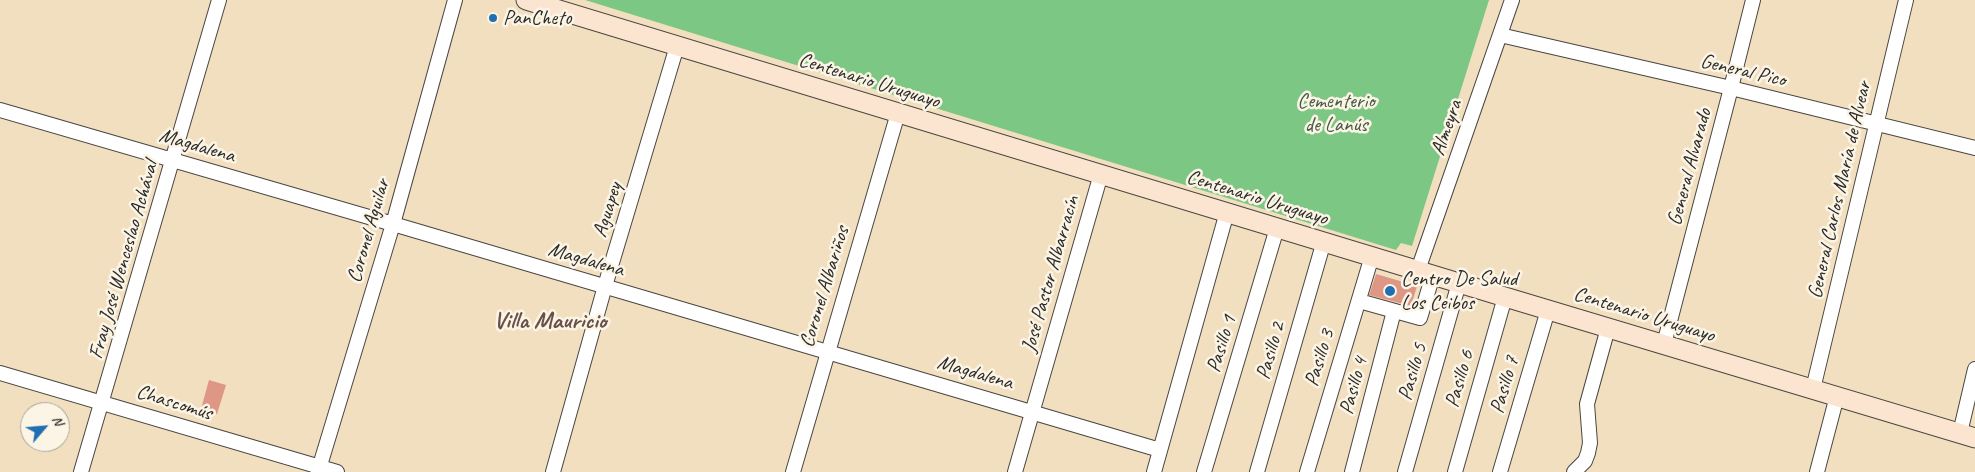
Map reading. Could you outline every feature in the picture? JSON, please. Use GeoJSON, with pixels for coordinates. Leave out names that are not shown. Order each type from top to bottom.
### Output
{"type":"FeatureCollection","features":[{"type":"Feature","properties":{"kind":"main road","name":"Centenario Uruguayo"},"geometry":{"type":"LineString","coordinates":[[526,0],[1426,272],[1460,284],[1968,435]]}},
{"type":"Feature","properties":{"kind":"street","name":"Fray José Wenceslao Achával"},"geometry":{"type":"LineString","coordinates":[[81,472],[220,0]]}},
{"type":"Feature","properties":{"kind":"street","name":"Coronel Aguilar"},"geometry":{"type":"LineString","coordinates":[[319,470],[393,224],[455,0]]}},
{"type":"Feature","properties":{"kind":"street","name":"Almeyra"},"geometry":{"type":"LineString","coordinates":[[1394,311],[1420,318],[1426,272],[1512,0]]}},
{"type":"Feature","properties":{"kind":"street","name":"General Alvarado"},"geometry":{"type":"LineString","coordinates":[[1664,344],[1752,0]]}},
{"type":"Feature","properties":{"kind":"street","name":"General Carlos María de Alvear"},"geometry":{"type":"LineString","coordinates":[[1814,389],[1875,124],[1906,0]]}},
{"type":"Feature","properties":{"kind":"street","name":"General Pico"},"geometry":{"type":"LineString","coordinates":[[1500,35],[1731,88],[1975,148]]}},
{"type":"Feature","properties":{"kind":"street","name":"Aguapey"},"geometry":{"type":"LineString","coordinates":[[553,472],[606,286],[678,46]]}},
{"type":"Feature","properties":{"kind":"street","name":"Magdalena"},"geometry":{"type":"LineString","coordinates":[[0,110],[606,286],[1160,450]]}},
{"type":"Feature","properties":{"kind":"street","name":"Coronel Albariños"},"geometry":{"type":"LineString","coordinates":[[793,472],[898,113]]}},
{"type":"Feature","properties":{"kind":"street","name":"José Pastor Albarracín"},"geometry":{"type":"LineString","coordinates":[[1015,472],[1101,174]]}},
{"type":"Feature","properties":{"kind":"street"},"geometry":{"type":"LineString","coordinates":[[1158,471],[1160,450],[1227,212]]}},
{"type":"Feature","properties":{"kind":"street","name":"Pasillo 1"},"geometry":{"type":"LineString","coordinates":[[1204,472],[1278,228]]}},
{"type":"Feature","properties":{"kind":"street","name":"Pasillo 2"},"geometry":{"type":"LineString","coordinates":[[1257,472],[1324,241]]}},
{"type":"Feature","properties":{"kind":"street","name":"Pasillo 3"},"geometry":{"type":"LineString","coordinates":[[1307,472],[1372,256]]}},
{"type":"Feature","properties":{"kind":"street","name":"Pasillo 5"},"geometry":{"type":"LineString","coordinates":[[1405,472],[1460,284]]}},
{"type":"Feature","properties":{"kind":"street","name":"Pasillo 6"},"geometry":{"type":"LineString","coordinates":[[1455,472],[1504,297]]}},
{"type":"Feature","properties":{"kind":"street"},"geometry":{"type":"LineString","coordinates":[[1358,301],[1394,311]]}},
{"type":"Feature","properties":{"kind":"street","name":"Pasillo 7"},"geometry":{"type":"LineString","coordinates":[[1500,472],[1548,310]]}},
{"type":"Feature","properties":{"kind":"street","name":"Pasillo 4"},"geometry":{"type":"LineString","coordinates":[[1352,472],[1394,311]]}},
{"type":"Feature","properties":{"kind":"street"},"geometry":{"type":"LineString","coordinates":[[1574,472],[1585,461],[1588,453],[1590,443],[1587,404],[1608,328]]}},
{"type":"Feature","properties":{"kind":"street"},"geometry":{"type":"LineString","coordinates":[[1968,435],[1975,369]]}},
{"type":"Feature","properties":{"kind":"street","name":"Chascomús"},"geometry":{"type":"LineString","coordinates":[[0,373],[103,402],[319,470],[336,472]]}},
{"type":"Feature","properties":{"kind":"street"},"geometry":{"type":"LineString","coordinates":[[1817,472],[1837,396]]}},
{"type":"Feature","properties":{"kind":"green space","name":"Cementerio de Lanús"},"geometry":{"type":"Polygon","coordinates":[[[585,0],[1489,0],[1412,246],[1401,243],[1396,250],[585,0]]]}},
{"type":"Feature","properties":{"kind":"building","name":"Centro De Salud Los Ceibos"},"geometry":{"type":"Polygon","coordinates":[[[1376,274],[1417,286],[1411,306],[1369,295],[1376,274]]]}},
{"type":"Feature","properties":{"kind":"building"},"geometry":{"type":"Polygon","coordinates":[[[209,380],[226,385],[217,414],[201,409],[209,380]]]}},
{"type":"Feature","properties":{"kind":"place","name":"PanCheto"},"geometry":{"type":"Point","coordinates":[493,18]}},
{"type":"Feature","properties":{"kind":"place","name":"Centro De Salud Los Ceibos"},"geometry":{"type":"Point","coordinates":[1390,291]}},
{"type":"Feature","properties":{"kind":"district","name":"Villa Mauricio"},"geometry":{"type":"Point","coordinates":[550,322]}}]}
